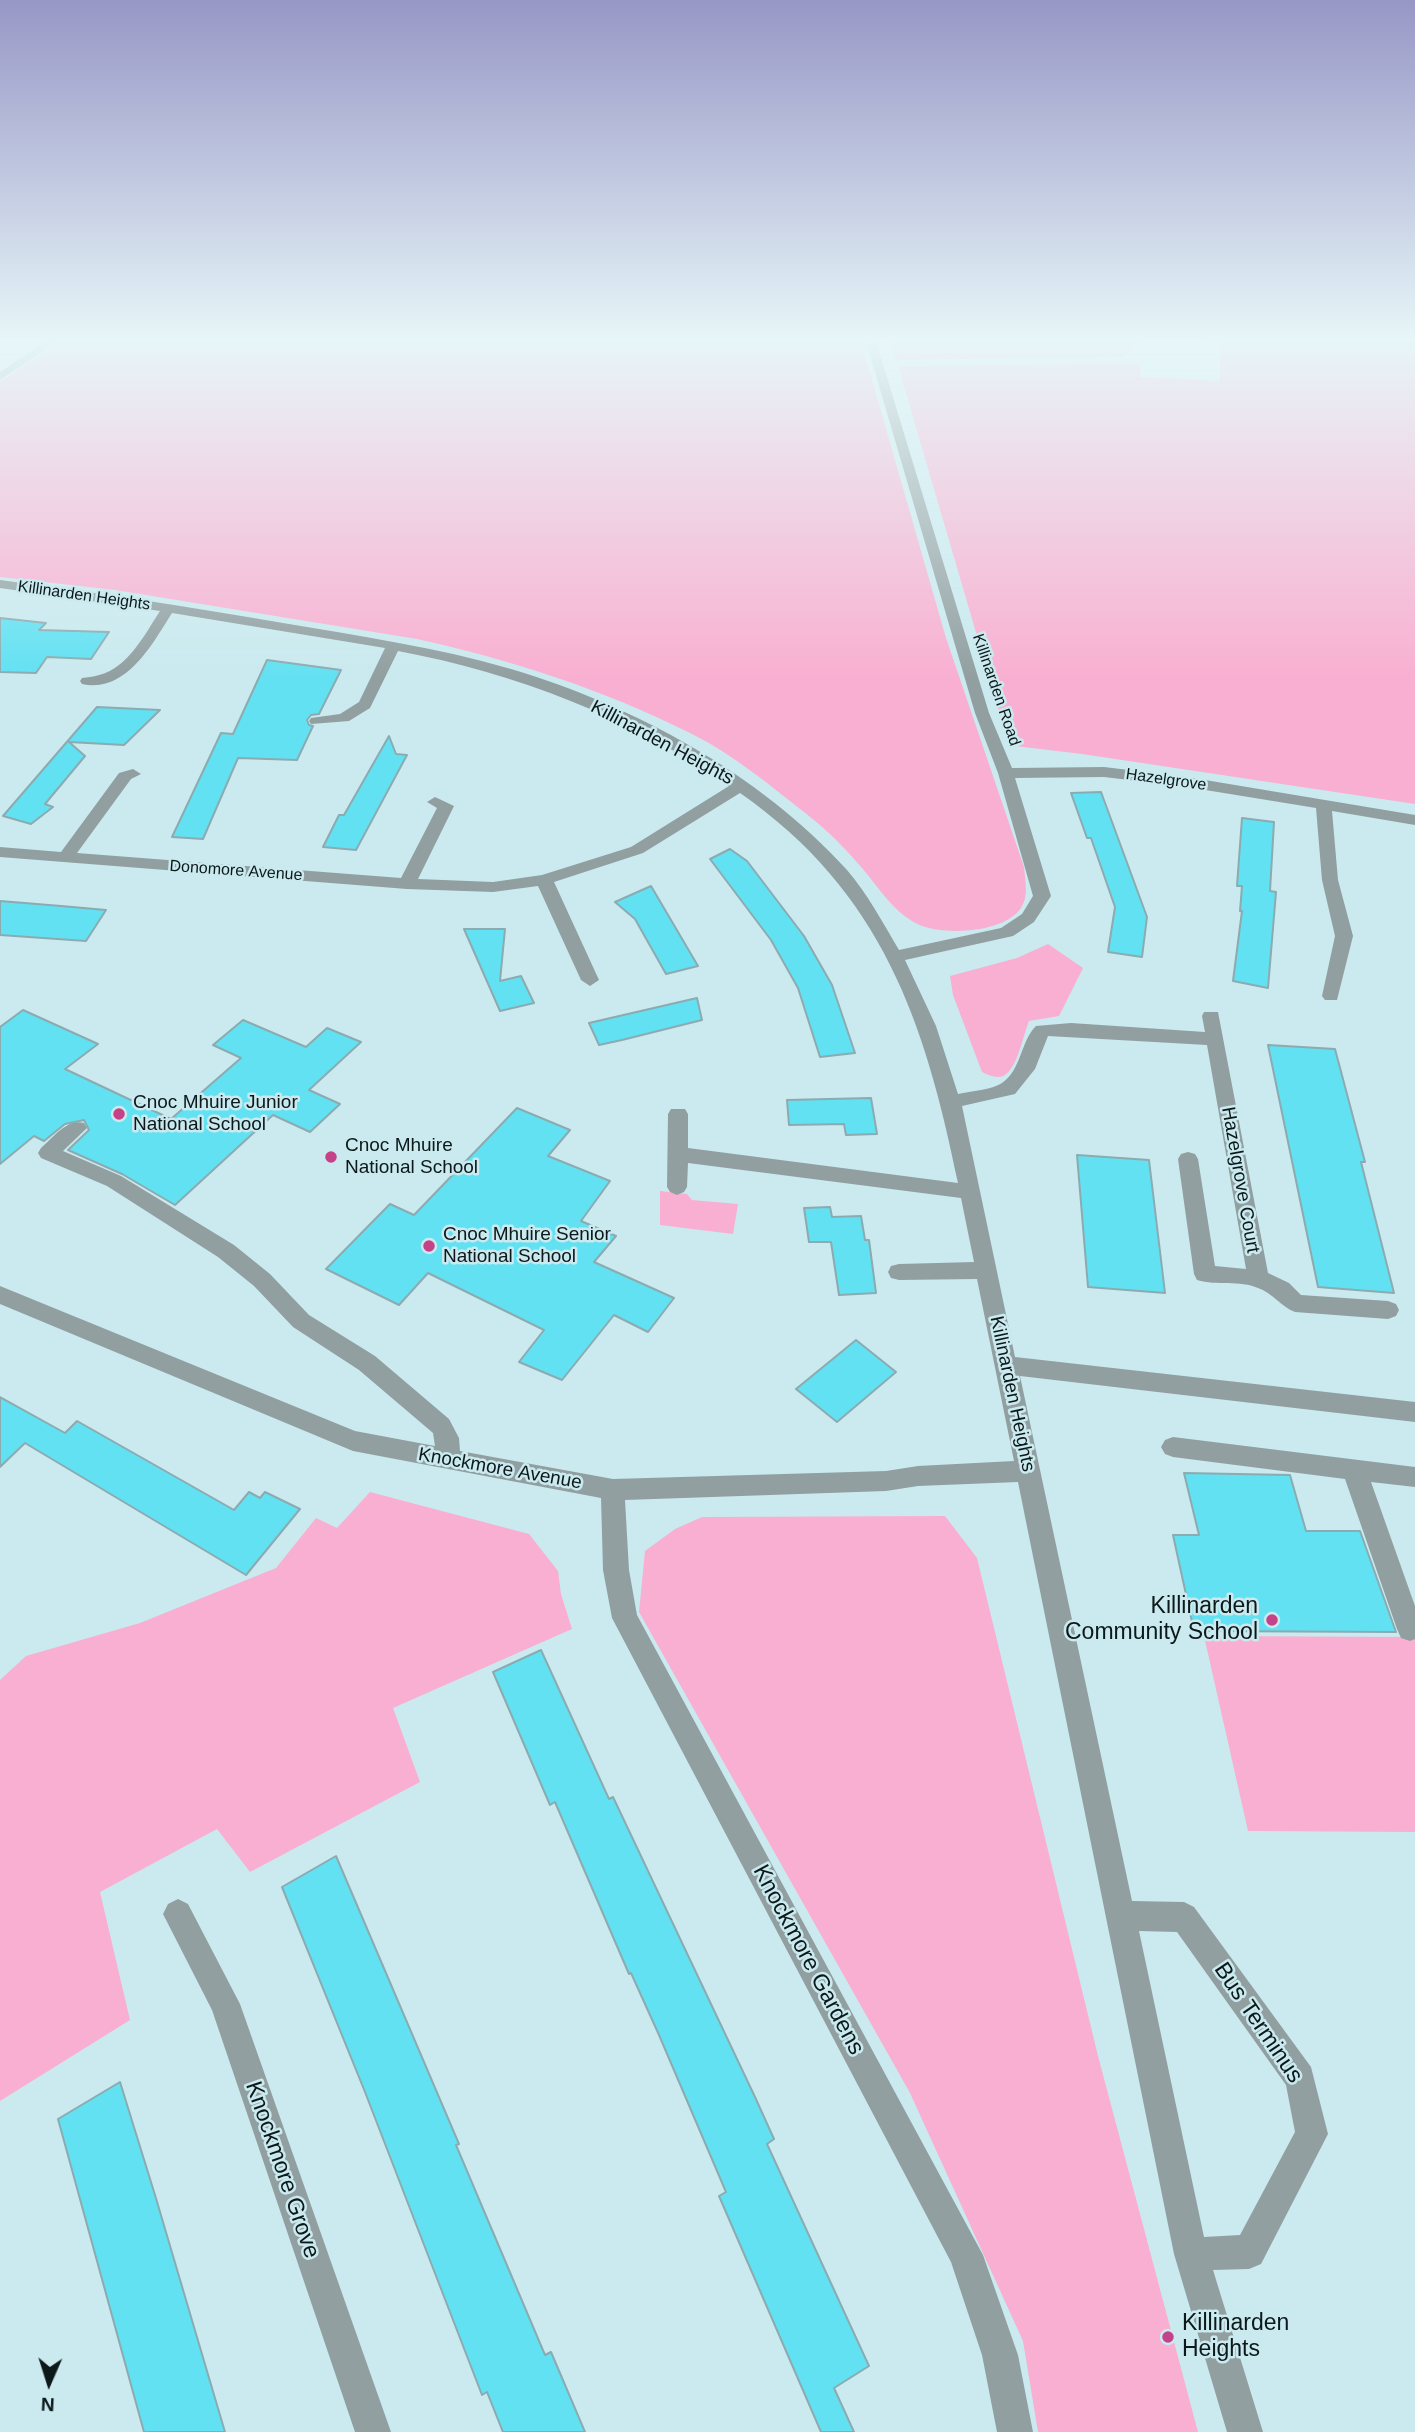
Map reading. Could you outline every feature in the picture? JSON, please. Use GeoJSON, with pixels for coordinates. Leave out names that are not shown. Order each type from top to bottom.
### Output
{"type":"FeatureCollection","features":[{"type":"Feature","properties":{"kind":"street","name":"Killinarden Road"},"geometry":{"type":"LineString","coordinates":[[896,956],[1007,932],[1028,919],[1042,896],[1006,773],[982,713],[904,451]]}},
{"type":"Feature","properties":{"kind":"street","name":"Killinarden Heights"},"geometry":{"type":"LineString","coordinates":[[0,584],[168,608],[459,659],[527,680],[592,705],[646,730],[742,785],[840,873],[896,956],[927,1021],[951,1102],[1191,2254],[1245,2432]]}},
{"type":"Feature","properties":{"kind":"street","name":"Killinarden Heights"},"geometry":{"type":"LineString","coordinates":[[88,681],[102,681],[123,671],[168,608]]}},
{"type":"Feature","properties":{"kind":"street"},"geometry":{"type":"LineString","coordinates":[[316,721],[344,718],[365,705],[393,646]]}},
{"type":"Feature","properties":{"kind":"street","name":"Hazelgrove"},"geometry":{"type":"LineString","coordinates":[[1006,773],[1104,772],[1187,782],[1415,820]]}},
{"type":"Feature","properties":{"kind":"street"},"geometry":{"type":"LineString","coordinates":[[65,858],[125,776],[132,774]]}},
{"type":"Feature","properties":{"kind":"street","name":"Donomore Avenue"},"geometry":{"type":"LineString","coordinates":[[0,852],[407,884],[493,887],[544,880],[637,850],[742,785]]}},
{"type":"Feature","properties":{"kind":"street"},"geometry":{"type":"LineString","coordinates":[[407,884],[446,806],[435,802]]}},
{"type":"Feature","properties":{"kind":"street"},"geometry":{"type":"LineString","coordinates":[[1324,806],[1330,880],[1344,936],[1331,996]]}},
{"type":"Feature","properties":{"kind":"street"},"geometry":{"type":"LineString","coordinates":[[544,880],[590,979]]}},
{"type":"Feature","properties":{"kind":"street","name":"Hazelgrove Court"},"geometry":{"type":"LineString","coordinates":[[1188,1159],[1205,1274],[1258,1278],[1211,1016]]}},
{"type":"Feature","properties":{"kind":"street"},"geometry":{"type":"LineString","coordinates":[[951,1102],[1008,1089],[1025,1069],[1036,1037],[1043,1030],[1071,1029],[1215,1039]]}},
{"type":"Feature","properties":{"kind":"street"},"geometry":{"type":"LineString","coordinates":[[677,1187],[678,1114]]}},
{"type":"Feature","properties":{"kind":"street"},"geometry":{"type":"LineString","coordinates":[[77,1128],[48,1153],[114,1181],[226,1251],[262,1280],[301,1321],[367,1363],[433,1418],[447,1438],[448,1460]]}},
{"type":"Feature","properties":{"kind":"street"},"geometry":{"type":"LineString","coordinates":[[677,1154],[970,1191]]}},
{"type":"Feature","properties":{"kind":"street"},"geometry":{"type":"LineString","coordinates":[[899,1272],[986,1270]]}},
{"type":"Feature","properties":{"kind":"street"},"geometry":{"type":"LineString","coordinates":[[1258,1278],[1281,1289],[1295,1303],[1388,1310]]}},
{"type":"Feature","properties":{"kind":"street","name":"Knockmore Avenue"},"geometry":{"type":"LineString","coordinates":[[0,1295],[353,1441],[613,1490],[886,1481],[918,1476],[1028,1471]]}},
{"type":"Feature","properties":{"kind":"street"},"geometry":{"type":"LineString","coordinates":[[1006,1365],[1415,1412]]}},
{"type":"Feature","properties":{"kind":"street"},"geometry":{"type":"LineString","coordinates":[[1173,1447],[1415,1477]]}},
{"type":"Feature","properties":{"kind":"street"},"geometry":{"type":"LineString","coordinates":[[1354,1469],[1410,1629]]}},
{"type":"Feature","properties":{"kind":"street","name":"Knockmore Gardens"},"geometry":{"type":"LineString","coordinates":[[613,1490],[617,1589],[625,1618],[965,2255],[1000,2355],[1015,2432]]}},
{"type":"Feature","properties":{"kind":"street","name":"Knockmore Grove"},"geometry":{"type":"LineString","coordinates":[[178,1914],[225,2004],[373,2432]]}},
{"type":"Feature","properties":{"kind":"street","name":"Bus Terminus"},"geometry":{"type":"LineString","coordinates":[[1122,1916],[1184,1917],[1300,2078],[1312,2134],[1249,2252],[1191,2254]]}},
{"type":"Feature","properties":{"kind":"shaded area"},"geometry":{"type":"Polygon","coordinates":[[[0,451],[893,451],[946,638],[1024,867],[1026,893],[1023,903],[1013,916],[989,927],[946,931],[922,926],[896,908],[850,854],[823,828],[738,762],[708,742],[659,718],[558,678],[417,639],[115,590],[0,577],[0,451]]]}},
{"type":"Feature","properties":{"kind":"shaded area"},"geometry":{"type":"Polygon","coordinates":[[[923,451],[1415,451],[1415,804],[1015,746],[1003,725],[923,451]]]}},
{"type":"Feature","properties":{"kind":"shaded area"},"geometry":{"type":"Polygon","coordinates":[[[1048,944],[1083,968],[1059,1016],[1029,1021],[1010,1071],[996,1077],[982,1072],[953,995],[950,976],[1017,958],[1048,944]]]}},
{"type":"Feature","properties":{"kind":"shaded area"},"geometry":{"type":"Polygon","coordinates":[[[660,1191],[687,1194],[692,1200],[738,1204],[733,1234],[660,1225],[660,1191]]]}},
{"type":"Feature","properties":{"kind":"shaded area"},"geometry":{"type":"Polygon","coordinates":[[[370,1492],[529,1534],[558,1571],[561,1594],[572,1629],[393,1708],[420,1782],[250,1872],[217,1829],[100,1892],[130,2020],[0,2101],[0,1680],[26,1656],[140,1623],[276,1568],[316,1518],[337,1528],[370,1492]]]}},
{"type":"Feature","properties":{"kind":"shaded area"},"geometry":{"type":"Polygon","coordinates":[[[945,1516],[977,1558],[1098,2056],[1198,2432],[1038,2432],[1023,2341],[910,2093],[639,1612],[645,1551],[675,1529],[702,1517],[945,1516]]]}},
{"type":"Feature","properties":{"kind":"shaded area"},"geometry":{"type":"Polygon","coordinates":[[[1204,1636],[1415,1637],[1415,1832],[1248,1831],[1204,1636]]]}},
{"type":"Feature","properties":{"kind":"building"},"geometry":{"type":"Polygon","coordinates":[[[0,618],[46,623],[39,630],[109,632],[91,659],[47,657],[36,673],[0,672],[0,618]]]}},
{"type":"Feature","properties":{"kind":"building"},"geometry":{"type":"Polygon","coordinates":[[[267,660],[341,670],[319,714],[311,715],[307,720],[309,725],[313,726],[297,760],[238,758],[203,839],[172,837],[221,733],[233,734],[267,660]]]}},
{"type":"Feature","properties":{"kind":"building"},"geometry":{"type":"Polygon","coordinates":[[[97,707],[160,710],[124,745],[69,742],[85,756],[45,804],[53,807],[31,824],[3,816],[97,707]]]}},
{"type":"Feature","properties":{"kind":"building"},"geometry":{"type":"Polygon","coordinates":[[[389,736],[396,754],[407,755],[356,850],[323,847],[339,815],[344,815],[389,736]]]}},
{"type":"Feature","properties":{"kind":"building"},"geometry":{"type":"Polygon","coordinates":[[[1101,792],[1147,917],[1142,957],[1108,952],[1115,907],[1091,838],[1087,838],[1071,793],[1101,792]]]}},
{"type":"Feature","properties":{"kind":"building"},"geometry":{"type":"Polygon","coordinates":[[[1242,818],[1274,822],[1270,891],[1276,892],[1268,988],[1233,981],[1242,911],[1242,886],[1237,886],[1242,818]]]}},
{"type":"Feature","properties":{"kind":"building"},"geometry":{"type":"Polygon","coordinates":[[[730,849],[747,861],[804,936],[832,985],[855,1053],[820,1057],[798,988],[771,940],[710,859],[730,849]]]}},
{"type":"Feature","properties":{"kind":"building"},"geometry":{"type":"Polygon","coordinates":[[[651,886],[698,966],[666,974],[635,919],[615,902],[651,886]]]}},
{"type":"Feature","properties":{"kind":"building"},"geometry":{"type":"Polygon","coordinates":[[[0,901],[106,910],[86,941],[0,935],[0,901]]]}},
{"type":"Feature","properties":{"kind":"building"},"geometry":{"type":"Polygon","coordinates":[[[464,929],[505,929],[500,981],[521,976],[534,1003],[500,1011],[464,929]]]}},
{"type":"Feature","properties":{"kind":"building"},"geometry":{"type":"Polygon","coordinates":[[[697,998],[702,1020],[622,1040],[599,1045],[589,1023],[697,998]]]}},
{"type":"Feature","properties":{"kind":"building","name":"Cnoc Mhuire Junior National School"},"geometry":{"type":"Polygon","coordinates":[[[23,1010],[98,1044],[65,1069],[171,1119],[241,1058],[213,1045],[243,1020],[306,1047],[327,1028],[361,1042],[309,1090],[340,1104],[310,1132],[273,1115],[175,1205],[122,1174],[68,1150],[89,1130],[84,1120],[65,1124],[44,1141],[34,1136],[0,1164],[0,1027],[23,1010]]]}},
{"type":"Feature","properties":{"kind":"building"},"geometry":{"type":"Polygon","coordinates":[[[1268,1045],[1335,1049],[1365,1162],[1361,1162],[1394,1293],[1318,1287],[1268,1045]]]}},
{"type":"Feature","properties":{"kind":"building"},"geometry":{"type":"Polygon","coordinates":[[[871,1098],[877,1134],[846,1135],[844,1124],[789,1125],[787,1100],[871,1098]]]}},
{"type":"Feature","properties":{"kind":"building","name":"Cnoc Mhuire Senior National School"},"geometry":{"type":"Polygon","coordinates":[[[517,1108],[570,1130],[548,1156],[610,1181],[581,1221],[616,1236],[594,1262],[674,1298],[648,1332],[614,1315],[562,1380],[519,1362],[544,1330],[428,1273],[399,1305],[326,1269],[390,1204],[414,1215],[517,1108]]]}},
{"type":"Feature","properties":{"kind":"building"},"geometry":{"type":"Polygon","coordinates":[[[1077,1155],[1149,1160],[1165,1293],[1088,1287],[1077,1155]]]}},
{"type":"Feature","properties":{"kind":"building"},"geometry":{"type":"Polygon","coordinates":[[[830,1207],[832,1217],[861,1216],[865,1240],[869,1240],[876,1293],[839,1295],[831,1242],[809,1242],[804,1208],[830,1207]]]}},
{"type":"Feature","properties":{"kind":"building"},"geometry":{"type":"Polygon","coordinates":[[[856,1340],[896,1372],[837,1422],[796,1389],[856,1340]]]}},
{"type":"Feature","properties":{"kind":"building"},"geometry":{"type":"Polygon","coordinates":[[[0,1397],[65,1433],[77,1421],[234,1510],[249,1492],[260,1498],[265,1492],[300,1509],[246,1575],[25,1443],[0,1467],[0,1397]]]}},
{"type":"Feature","properties":{"kind":"building"},"geometry":{"type":"Polygon","coordinates":[[[1184,1473],[1290,1475],[1306,1531],[1360,1531],[1396,1632],[1194,1631],[1173,1535],[1199,1535],[1184,1473]]]}},
{"type":"Feature","properties":{"kind":"building"},"geometry":{"type":"Polygon","coordinates":[[[541,1650],[609,1799],[613,1797],[755,2097],[774,2139],[767,2144],[869,2366],[834,2388],[854,2432],[821,2432],[719,2196],[726,2192],[659,2035],[631,1973],[629,1974],[555,1802],[550,1805],[493,1672],[541,1650]]]}},
{"type":"Feature","properties":{"kind":"building"},"geometry":{"type":"Polygon","coordinates":[[[336,1856],[459,2144],[456,2145],[545,2355],[551,2352],[585,2432],[503,2432],[487,2392],[482,2395],[365,2092],[282,1887],[336,1856]]]}},
{"type":"Feature","properties":{"kind":"building"},"geometry":{"type":"Polygon","coordinates":[[[120,2082],[225,2432],[144,2432],[58,2119],[120,2082]]]}},
{"type":"Feature","properties":{"kind":"place","name":"Cnoc Mhuire Junior National School"},"geometry":{"type":"Point","coordinates":[119,1114]}},
{"type":"Feature","properties":{"kind":"place","name":"Cnoc Mhuire National School"},"geometry":{"type":"Point","coordinates":[331,1157]}},
{"type":"Feature","properties":{"kind":"place","name":"Cnoc Mhuire Senior National School"},"geometry":{"type":"Point","coordinates":[429,1246]}},
{"type":"Feature","properties":{"kind":"place","name":"Killinarden Community School"},"geometry":{"type":"Point","coordinates":[1272,1620]}},
{"type":"Feature","properties":{"kind":"place","name":"Killinarden Heights"},"geometry":{"type":"Point","coordinates":[1168,2337]}}]}
